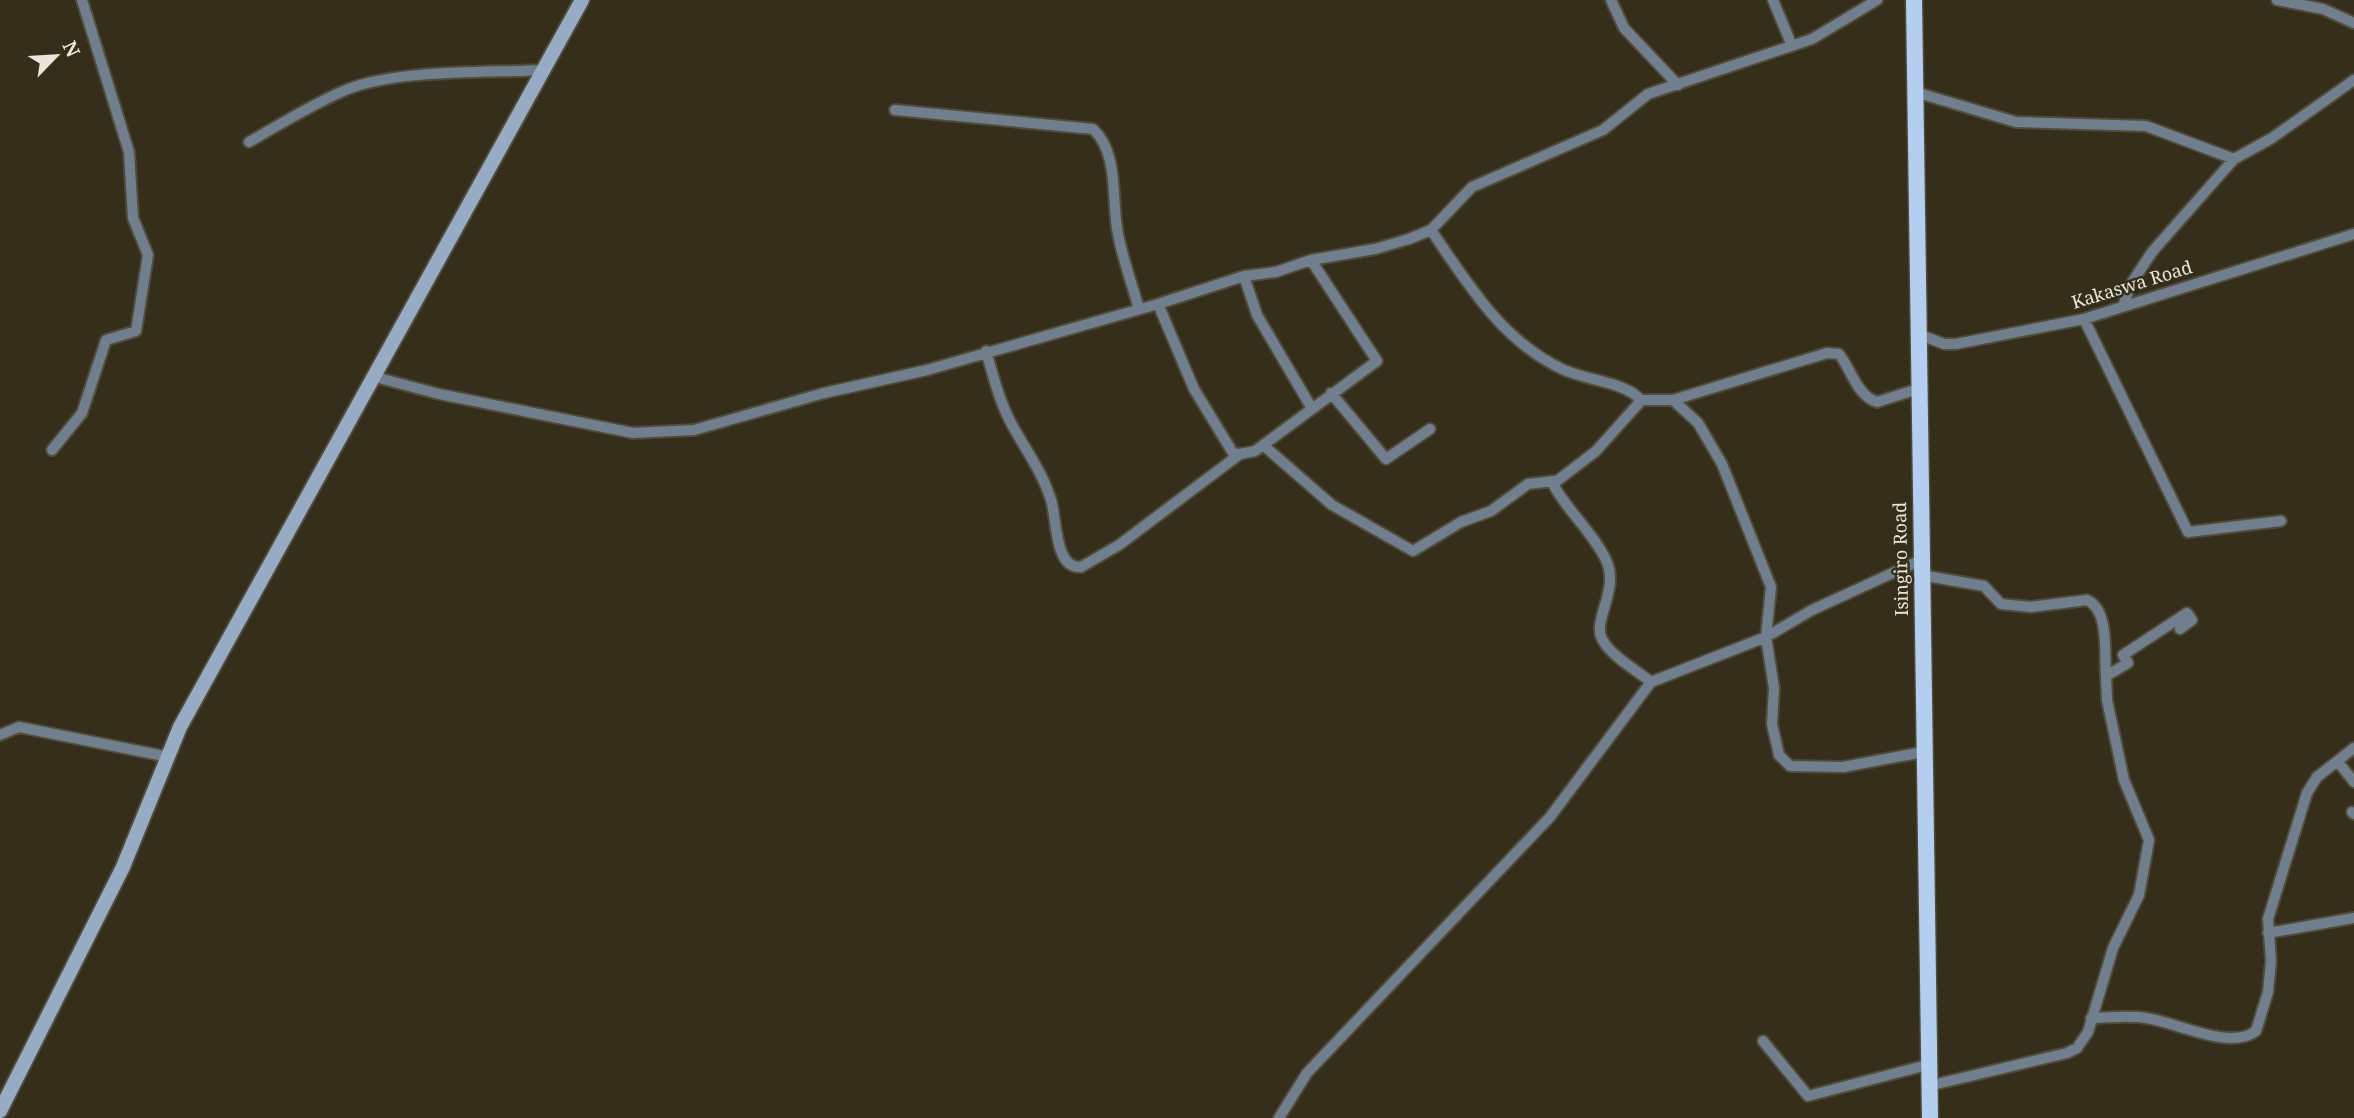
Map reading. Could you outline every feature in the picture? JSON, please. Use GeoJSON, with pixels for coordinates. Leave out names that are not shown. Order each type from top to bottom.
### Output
{"type":"FeatureCollection","features":[{"type":"Feature","properties":{"kind":"main road"},"geometry":{"type":"LineString","coordinates":[[0,1111],[123,867],[180,727],[254,587],[375,377],[582,0]]}},
{"type":"Feature","properties":{"kind":"main road","name":"Isingiro Road"},"geometry":{"type":"LineString","coordinates":[[1914,0],[1927,1065],[1930,1118]]}},
{"type":"Feature","properties":{"kind":"street"},"geometry":{"type":"LineString","coordinates":[[52,450],[82,413],[106,340],[136,331],[148,255],[133,218],[128,152],[82,0]]}},
{"type":"Feature","properties":{"kind":"street"},"geometry":{"type":"LineString","coordinates":[[1611,0],[1624,28],[1678,85]]}},
{"type":"Feature","properties":{"kind":"street"},"geometry":{"type":"LineString","coordinates":[[1773,0],[1792,46]]}},
{"type":"Feature","properties":{"kind":"street"},"geometry":{"type":"LineString","coordinates":[[375,377],[439,394],[650,435],[705,427],[824,393],[927,370],[1158,304],[1244,276],[1276,272],[1311,260],[1375,249],[1431,230],[1472,187],[1603,130],[1648,94],[1792,46],[1830,30],[1877,0]]}},
{"type":"Feature","properties":{"kind":"street"},"geometry":{"type":"LineString","coordinates":[[2277,0],[2304,3],[2353,21]]}},
{"type":"Feature","properties":{"kind":"street"},"geometry":{"type":"LineString","coordinates":[[249,142],[336,95],[363,85],[425,77],[544,71]]}},
{"type":"Feature","properties":{"kind":"street"},"geometry":{"type":"LineString","coordinates":[[2123,306],[2134,277],[2152,251],[2234,159],[2272,138],[2354,80]]}},
{"type":"Feature","properties":{"kind":"street"},"geometry":{"type":"LineString","coordinates":[[1915,92],[2015,122],[2146,126],[2164,130],[2234,159]]}},
{"type":"Feature","properties":{"kind":"street"},"geometry":{"type":"LineString","coordinates":[[895,110],[1093,130],[1105,148],[1111,169],[1116,225],[1139,309]]}},
{"type":"Feature","properties":{"kind":"street"},"geometry":{"type":"LineString","coordinates":[[1431,230],[1488,310],[1520,344],[1576,375],[1627,390],[1640,400],[1673,400],[1835,352],[1844,360],[1855,383],[1870,400],[1877,402],[1919,389]]}},
{"type":"Feature","properties":{"kind":"street","name":"Kakaswa Road"},"geometry":{"type":"LineString","coordinates":[[1917,334],[1944,344],[1955,344],[2084,319],[2354,234]]}},
{"type":"Feature","properties":{"kind":"street"},"geometry":{"type":"LineString","coordinates":[[1158,304],[1194,389],[1233,453],[1255,451],[1377,359],[1311,260]]}},
{"type":"Feature","properties":{"kind":"street"},"geometry":{"type":"LineString","coordinates":[[1244,276],[1262,325],[1311,407]]}},
{"type":"Feature","properties":{"kind":"street"},"geometry":{"type":"LineString","coordinates":[[2084,319],[2188,532],[2281,521]]}},
{"type":"Feature","properties":{"kind":"street"},"geometry":{"type":"LineString","coordinates":[[986,351],[999,398],[1043,476],[1054,509],[1062,552],[1074,568],[1090,564],[1119,545],[1240,454]]}},
{"type":"Feature","properties":{"kind":"street"},"geometry":{"type":"LineString","coordinates":[[1331,393],[1385,459],[1430,429]]}},
{"type":"Feature","properties":{"kind":"street"},"geometry":{"type":"LineString","coordinates":[[1262,445],[1332,505],[1413,551],[1461,522],[1490,511],[1528,484],[1554,481],[1596,451],[1640,400]]}},
{"type":"Feature","properties":{"kind":"street"},"geometry":{"type":"LineString","coordinates":[[1673,400],[1698,423],[1722,464],[1771,587],[1766,637],[1774,688],[1773,733],[1782,761],[1790,766],[1843,767],[1923,752]]}},
{"type":"Feature","properties":{"kind":"street"},"geometry":{"type":"LineString","coordinates":[[1554,481],[1554,487],[1597,545],[1611,575],[1609,594],[1599,629],[1601,637],[1608,648],[1651,682]]}},
{"type":"Feature","properties":{"kind":"street"},"geometry":{"type":"LineString","coordinates":[[1279,1118],[1307,1073],[1550,817],[1651,682],[1766,637],[1812,610],[1921,567],[1984,586],[2001,604],[2031,607],[2087,600],[2094,603],[2101,614],[2109,712],[2124,780],[2149,840],[2139,895],[2113,948],[2083,1041],[2067,1053],[1928,1086]]}},
{"type":"Feature","properties":{"kind":"street"},"geometry":{"type":"LineString","coordinates":[[2106,677],[2127,663],[2123,655],[2187,613],[2192,620],[2180,629]]}},
{"type":"Feature","properties":{"kind":"street"},"geometry":{"type":"LineString","coordinates":[[0,735],[19,727],[169,757]]}},
{"type":"Feature","properties":{"kind":"street"},"geometry":{"type":"LineString","coordinates":[[2091,1018],[2141,1017],[2206,1034],[2241,1038],[2250,1036],[2260,1024],[2268,992],[2271,961],[2268,933],[2271,908],[2311,784],[2345,761],[2354,748]]}},
{"type":"Feature","properties":{"kind":"street"},"geometry":{"type":"LineString","coordinates":[[2345,761],[2354,782]]}},
{"type":"Feature","properties":{"kind":"street"},"geometry":{"type":"LineString","coordinates":[[2268,933],[2354,918]]}},
{"type":"Feature","properties":{"kind":"street"},"geometry":{"type":"LineString","coordinates":[[1763,1041],[1808,1096],[1927,1065]]}}]}
